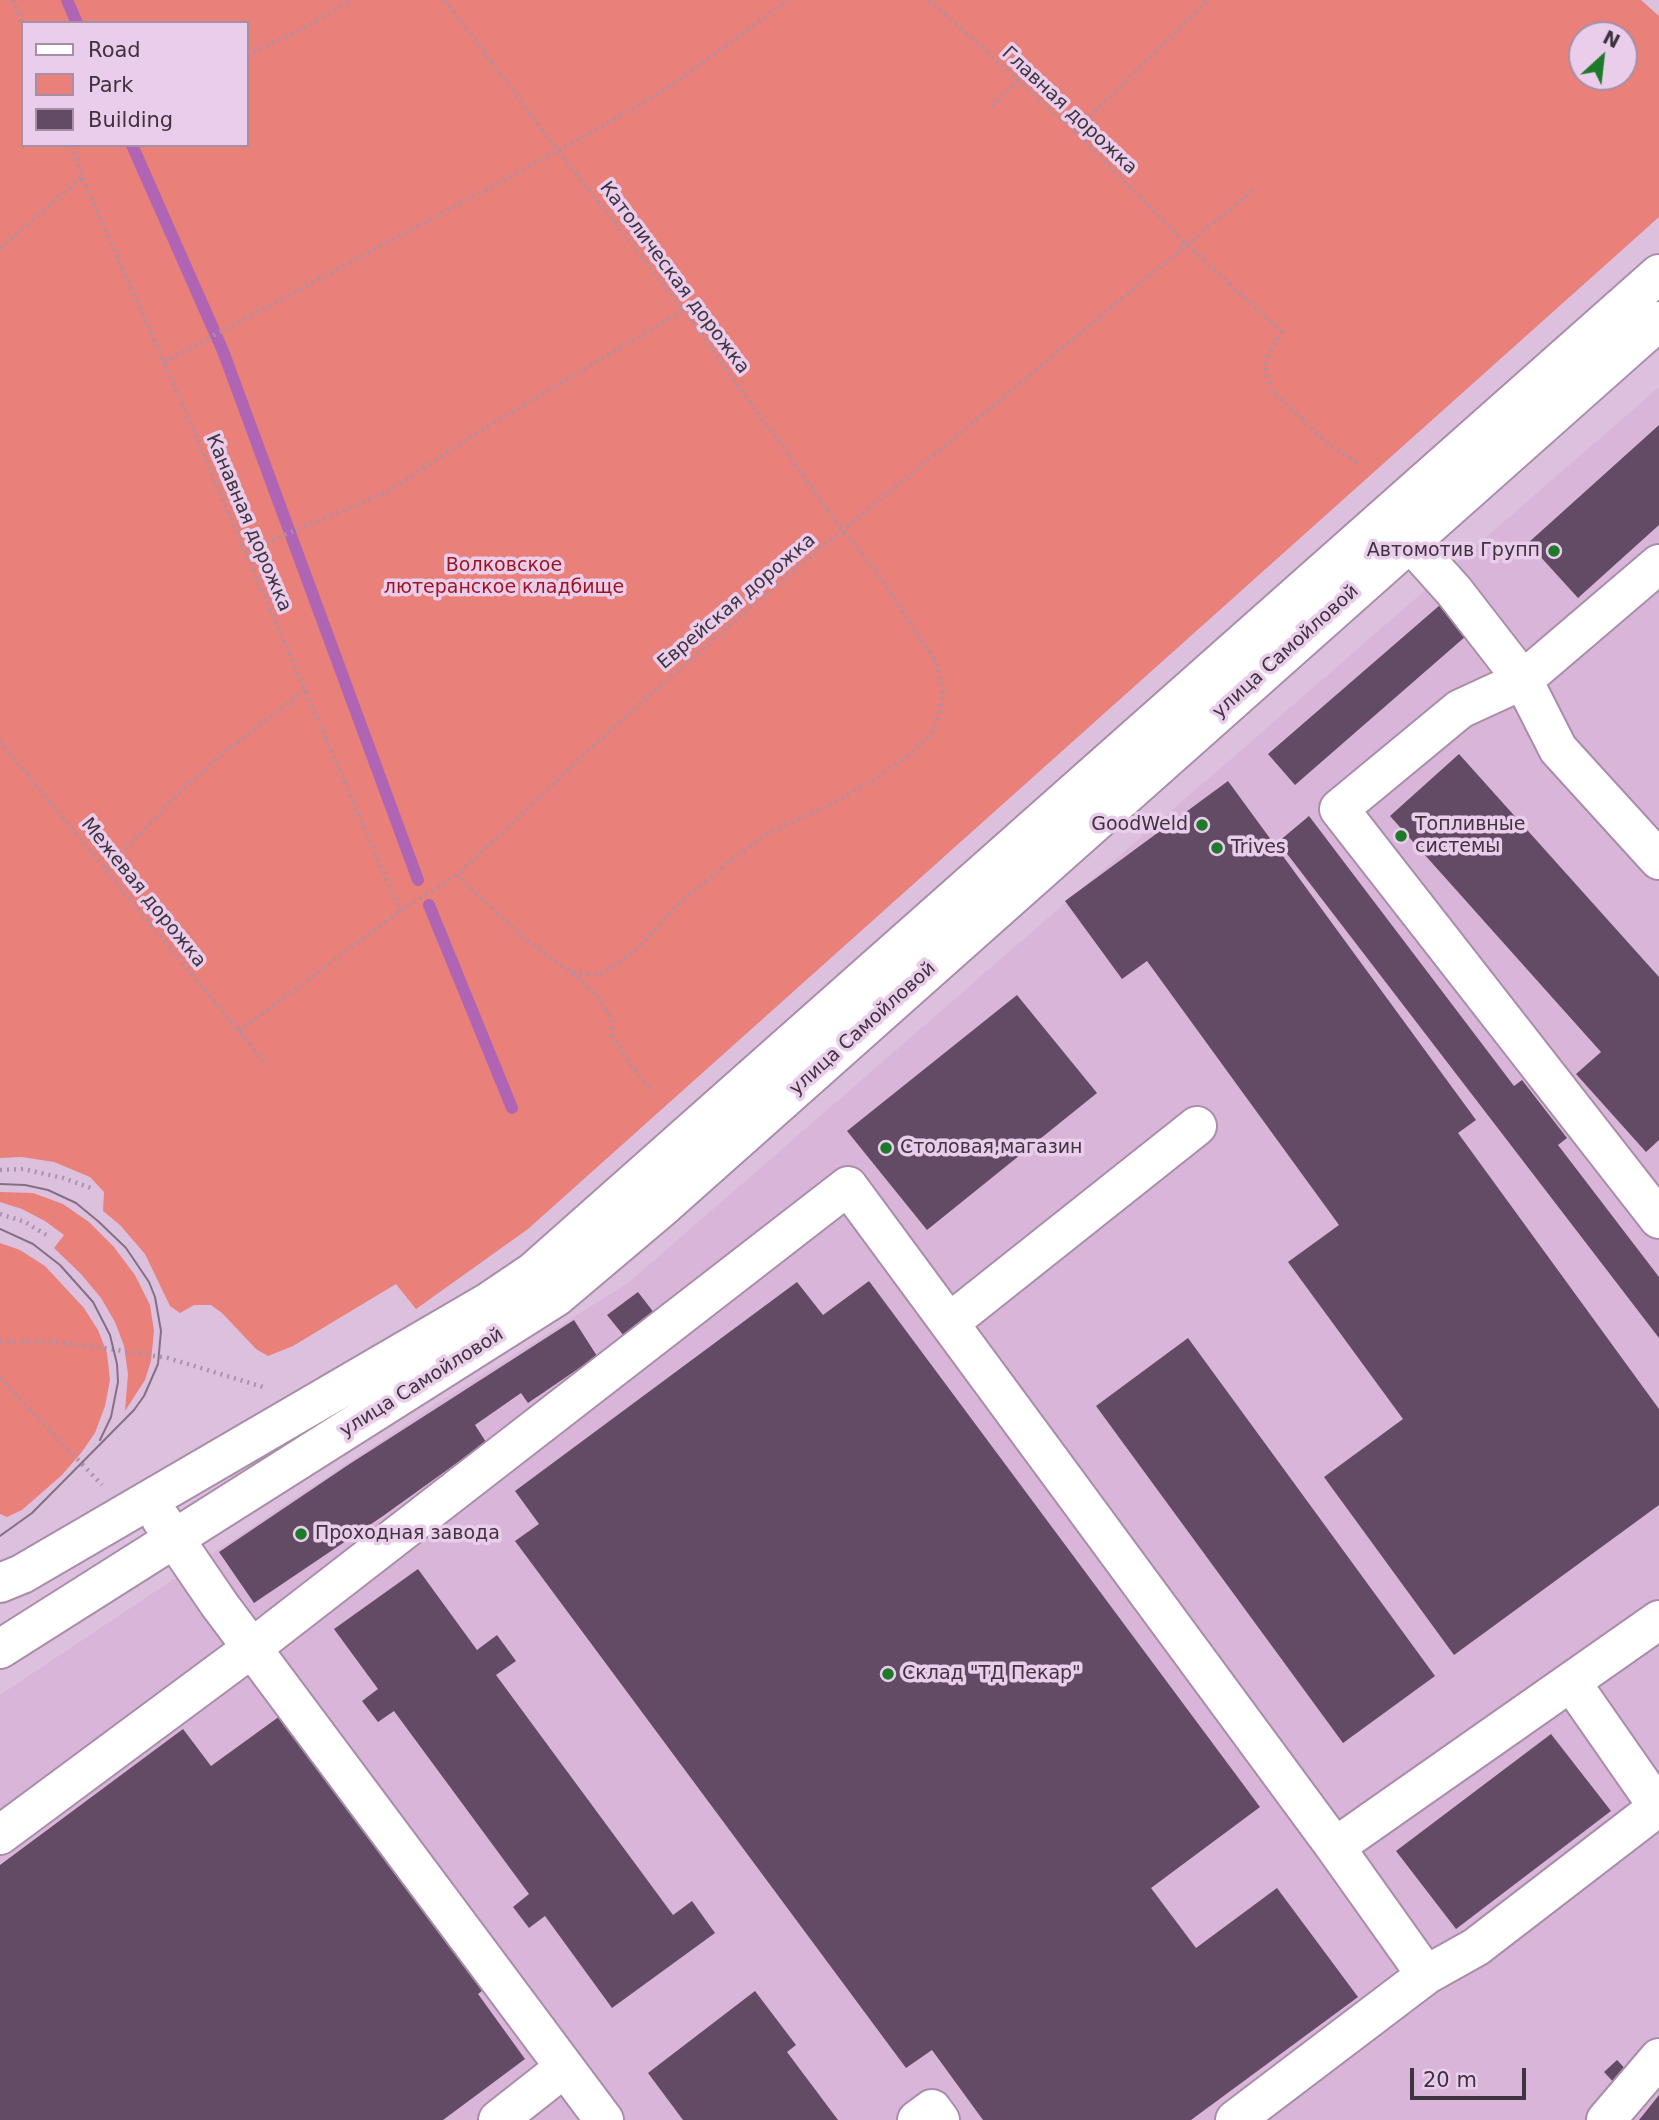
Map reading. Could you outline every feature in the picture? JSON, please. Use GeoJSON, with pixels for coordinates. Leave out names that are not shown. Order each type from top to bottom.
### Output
{"type":"FeatureCollection","features":[{"type":"Feature","properties":{"kind":"street","name":"улица Самойловой"},"geometry":{"type":"LineString","coordinates":[[0,1649],[556,1297],[669,1201],[1399,529],[1659,274]]}},
{"type":"Feature","properties":{"kind":"street","name":"улица Самойловой"},"geometry":{"type":"LineString","coordinates":[[0,1583],[22,1574],[487,1303],[533,1272],[1399,529],[1659,321]]}},
{"type":"Feature","properties":{"kind":"street"},"geometry":{"type":"LineString","coordinates":[[1399,529],[1454,592],[1522,680],[1558,749],[1659,860]]}},
{"type":"Feature","properties":{"kind":"street"},"geometry":{"type":"LineString","coordinates":[[1659,564],[1522,680],[1460,709],[1339,809],[1659,1219]]}},
{"type":"Feature","properties":{"kind":"street"},"geometry":{"type":"LineString","coordinates":[[949,1323],[1197,1126]]}},
{"type":"Feature","properties":{"kind":"street"},"geometry":{"type":"LineString","coordinates":[[0,1835],[252,1648],[848,1186],[1335,1847],[1426,1975]]}},
{"type":"Feature","properties":{"kind":"street"},"geometry":{"type":"LineString","coordinates":[[149,1500],[174,1540],[252,1648],[604,2120]]}},
{"type":"Feature","properties":{"kind":"street"},"geometry":{"type":"LineString","coordinates":[[1335,1847],[1659,1620]]}},
{"type":"Feature","properties":{"kind":"street"},"geometry":{"type":"LineString","coordinates":[[1236,2120],[1426,1975],[1476,1947],[1658,1807],[1571,1682]]}},
{"type":"Feature","properties":{"kind":"street"},"geometry":{"type":"LineString","coordinates":[[1606,2120],[1659,2058]]}},
{"type":"Feature","properties":{"kind":"street"},"geometry":{"type":"LineString","coordinates":[[498,2120],[564,2068]]}},
{"type":"Feature","properties":{"kind":"street"},"geometry":{"type":"LineString","coordinates":[[917,2120],[932,2109],[940,2120]]}},
{"type":"Feature","properties":{"kind":"path"},"geometry":{"type":"LineString","coordinates":[[13,0],[22,21]]}},
{"type":"Feature","properties":{"kind":"path"},"geometry":{"type":"LineString","coordinates":[[248,55],[296,32],[352,0]]}},
{"type":"Feature","properties":{"kind":"path","name":"Католическая дорожка"},"geometry":{"type":"LineString","coordinates":[[445,0],[558,151],[684,310],[843,531],[878,574],[936,662],[943,691],[939,716],[932,733],[912,752],[874,780],[821,809],[770,832],[680,903],[634,952],[599,975],[571,972]]}},
{"type":"Feature","properties":{"kind":"path"},"geometry":{"type":"LineString","coordinates":[[164,362],[558,151],[665,90],[788,0]]}},
{"type":"Feature","properties":{"kind":"path","name":"Главная дорожка"},"geometry":{"type":"LineString","coordinates":[[929,0],[1074,131],[1187,245],[1281,331],[1264,365],[1272,391],[1331,446],[1359,464]]}},
{"type":"Feature","properties":{"kind":"path"},"geometry":{"type":"LineString","coordinates":[[1074,131],[1208,0]]}},
{"type":"Feature","properties":{"kind":"path"},"geometry":{"type":"LineString","coordinates":[[992,106],[1018,80]]}},
{"type":"Feature","properties":{"kind":"path","name":"Канавная дорожка"},"geometry":{"type":"LineString","coordinates":[[73,147],[82,177],[400,911]]}},
{"type":"Feature","properties":{"kind":"path"},"geometry":{"type":"LineString","coordinates":[[0,248],[82,177]]}},
{"type":"Feature","properties":{"kind":"path","name":"Еврейская дорожка"},"geometry":{"type":"LineString","coordinates":[[239,1031],[400,911],[457,875],[620,721],[766,593],[1252,190]]}},
{"type":"Feature","properties":{"kind":"path"},"geometry":{"type":"LineString","coordinates":[[246,551],[389,491],[473,435],[684,310]]}},
{"type":"Feature","properties":{"kind":"path"},"geometry":{"type":"LineString","coordinates":[[106,869],[181,791],[226,751],[305,690]]}},
{"type":"Feature","properties":{"kind":"path","name":"Межевая дорожка"},"geometry":{"type":"LineString","coordinates":[[0,741],[265,1063]]}},
{"type":"Feature","properties":{"kind":"path"},"geometry":{"type":"LineString","coordinates":[[457,875],[525,939],[571,972],[598,996],[611,1018],[612,1035],[633,1068],[653,1092]]}},
{"type":"Feature","properties":{"kind":"path"},"geometry":{"type":"LineString","coordinates":[[0,1170],[23,1169],[91,1188]]}},
{"type":"Feature","properties":{"kind":"path"},"geometry":{"type":"LineString","coordinates":[[0,1214],[25,1222],[48,1236]]}},
{"type":"Feature","properties":{"kind":"path"},"geometry":{"type":"LineString","coordinates":[[0,1341],[66,1344],[168,1358],[270,1389]]}},
{"type":"Feature","properties":{"kind":"path"},"geometry":{"type":"LineString","coordinates":[[0,1378],[103,1485]]}},
{"type":"Feature","properties":{"kind":"shaded area","name":"Топливные системы"},"geometry":{"type":"Polygon","coordinates":[[[1659,387],[1659,2120],[0,2120],[0,1695],[447,1397],[628,1283],[1659,387]]]}},
{"type":"Feature","properties":{"kind":"green space","name":"Волковское лютеранское кладбище"},"geometry":{"type":"Polygon","coordinates":[[[0,0],[1641,0],[1659,16],[1659,217],[528,1229],[416,1309],[396,1284],[293,1346],[268,1356],[256,1349],[211,1305],[194,1305],[180,1313],[170,1306],[145,1254],[120,1225],[103,1211],[104,1192],[90,1177],[54,1162],[22,1157],[0,1158],[0,0]]]}},
{"type":"Feature","properties":{"kind":"green space"},"geometry":{"type":"Polygon","coordinates":[[[0,1192],[33,1193],[63,1204],[89,1222],[114,1247],[135,1275],[150,1305],[154,1331],[151,1361],[145,1380],[125,1411],[128,1374],[124,1346],[115,1322],[101,1298],[54,1248],[64,1235],[22,1209],[0,1202],[0,1192]]]}},
{"type":"Feature","properties":{"kind":"green space"},"geometry":{"type":"Polygon","coordinates":[[[0,1243],[20,1250],[45,1266],[84,1308],[98,1330],[107,1353],[110,1380],[105,1406],[95,1433],[81,1453],[62,1475],[22,1510],[7,1517],[0,1514],[0,1243]]]}},
{"type":"Feature","properties":{"kind":"building"},"geometry":{"type":"Polygon","coordinates":[[[1659,425],[1659,525],[1578,598],[1528,543],[1659,425]]]}},
{"type":"Feature","properties":{"kind":"building"},"geometry":{"type":"Polygon","coordinates":[[[1440,605],[1466,636],[1295,785],[1268,754],[1440,605]]]}},
{"type":"Feature","properties":{"kind":"building"},"geometry":{"type":"Polygon","coordinates":[[[1459,754],[1659,977],[1659,1140],[1646,1152],[1576,1074],[1601,1052],[1390,816],[1459,754]]]}},
{"type":"Feature","properties":{"kind":"building"},"geometry":{"type":"Polygon","coordinates":[[[1228,781],[1476,1120],[1458,1133],[1659,1409],[1659,1505],[1454,1655],[1324,1477],[1403,1419],[1288,1262],[1339,1225],[1147,961],[1122,979],[1065,901],[1228,781]]]}},
{"type":"Feature","properties":{"kind":"building"},"geometry":{"type":"Polygon","coordinates":[[[1309,816],[1514,1086],[1522,1080],[1567,1138],[1558,1145],[1659,1277],[1659,1338],[1278,842],[1309,816]]]}},
{"type":"Feature","properties":{"kind":"building"},"geometry":{"type":"Polygon","coordinates":[[[1017,995],[1097,1093],[927,1230],[847,1131],[1017,995]]]}},
{"type":"Feature","properties":{"kind":"building","name":"Склад \"ТД Пекар\""},"geometry":{"type":"Polygon","coordinates":[[[869,1281],[1260,1807],[1151,1888],[1196,1948],[1277,1888],[1358,1997],[1191,2120],[983,2120],[932,2050],[906,2068],[515,1541],[539,1524],[515,1491],[797,1282],[823,1315],[869,1281]]]}},
{"type":"Feature","properties":{"kind":"building"},"geometry":{"type":"Polygon","coordinates":[[[638,1292],[658,1318],[628,1341],[607,1315],[638,1292]]]}},
{"type":"Feature","properties":{"kind":"building"},"geometry":{"type":"Polygon","coordinates":[[[574,1320],[597,1356],[528,1403],[521,1393],[475,1425],[486,1442],[254,1603],[219,1552],[348,1465],[574,1320]]]}},
{"type":"Feature","properties":{"kind":"building"},"geometry":{"type":"Polygon","coordinates":[[[1188,1338],[1435,1676],[1343,1743],[1096,1406],[1188,1338]]]}},
{"type":"Feature","properties":{"kind":"building"},"geometry":{"type":"Polygon","coordinates":[[[418,1569],[477,1650],[497,1635],[516,1661],[496,1675],[673,1915],[692,1901],[715,1933],[612,2008],[545,1916],[529,1928],[513,1907],[529,1894],[394,1711],[378,1722],[362,1701],[378,1689],[334,1629],[418,1569]]]}},
{"type":"Feature","properties":{"kind":"building"},"geometry":{"type":"Polygon","coordinates":[[[280,1716],[483,1990],[478,1994],[525,2059],[443,2120],[0,2120],[0,1865],[183,1729],[211,1766],[280,1716]]]}},
{"type":"Feature","properties":{"kind":"building"},"geometry":{"type":"Polygon","coordinates":[[[1551,1734],[1611,1811],[1456,1929],[1396,1851],[1551,1734]]]}},
{"type":"Feature","properties":{"kind":"building"},"geometry":{"type":"Polygon","coordinates":[[[755,1991],[796,2045],[787,2052],[838,2120],[683,2120],[648,2073],[755,1991]]]}},
{"type":"Feature","properties":{"kind":"building"},"geometry":{"type":"Polygon","coordinates":[[[1617,2060],[1631,2075],[1618,2087],[1604,2072],[1617,2060]]]}},
{"type":"Feature","properties":{"kind":"building"},"geometry":{"type":"Polygon","coordinates":[[[1659,2095],[1659,2120],[1639,2120],[1659,2095]]]}},
{"type":"Feature","properties":{"kind":"waterway"},"geometry":{"type":"LineString","coordinates":[[67,0],[76,21]]}},
{"type":"Feature","properties":{"kind":"waterway"},"geometry":{"type":"LineString","coordinates":[[133,147],[223,351],[418,880]]}},
{"type":"Feature","properties":{"kind":"waterway"},"geometry":{"type":"LineString","coordinates":[[429,905],[512,1108]]}},
{"type":"Feature","properties":{"kind":"tram line"},"geometry":{"type":"LineString","coordinates":[[0,1184],[25,1185],[48,1190],[76,1203],[99,1222],[126,1248],[149,1282],[155,1297],[161,1331],[158,1364],[144,1396],[134,1410],[32,1513],[0,1536]]}},
{"type":"Feature","properties":{"kind":"tram line"},"geometry":{"type":"LineString","coordinates":[[0,1229],[33,1244],[60,1265],[93,1302],[110,1335],[118,1382],[111,1417],[100,1440]]}},
{"type":"Feature","properties":{"kind":"place","name":"Автомотив Групп"},"geometry":{"type":"Point","coordinates":[1554,551]}},
{"type":"Feature","properties":{"kind":"place","name":"GoodWeld"},"geometry":{"type":"Point","coordinates":[1202,825]}},
{"type":"Feature","properties":{"kind":"place","name":"Топливные системы"},"geometry":{"type":"Point","coordinates":[1401,836]}},
{"type":"Feature","properties":{"kind":"place","name":"Trives"},"geometry":{"type":"Point","coordinates":[1217,848]}},
{"type":"Feature","properties":{"kind":"place","name":"Столовая,магазин"},"geometry":{"type":"Point","coordinates":[886,1148]}},
{"type":"Feature","properties":{"kind":"place","name":"Проходная завода"},"geometry":{"type":"Point","coordinates":[301,1534]}},
{"type":"Feature","properties":{"kind":"place","name":"Склад \"ТД Пекар\""},"geometry":{"type":"Point","coordinates":[888,1674]}}]}
